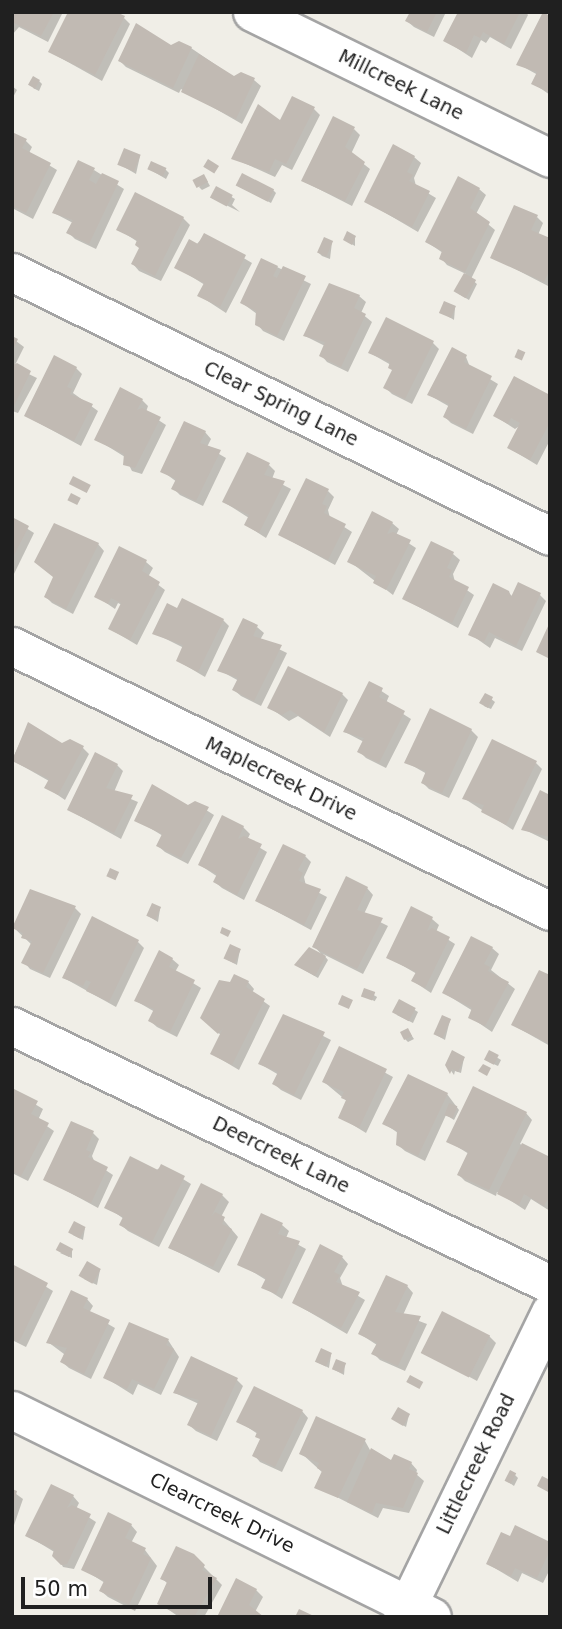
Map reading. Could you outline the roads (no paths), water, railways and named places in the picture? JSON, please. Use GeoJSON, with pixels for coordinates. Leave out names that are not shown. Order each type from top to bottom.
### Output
{"type":"FeatureCollection","features":[{"type":"Feature","properties":{"kind":"street","name":"Millcreek Lane"},"geometry":{"type":"LineString","coordinates":[[252,12],[550,158]]}},
{"type":"Feature","properties":{"kind":"street","name":"Clear Spring Lane"},"geometry":{"type":"LineString","coordinates":[[12,272],[550,536]]}},
{"type":"Feature","properties":{"kind":"street","name":"Maplecreek Drive"},"geometry":{"type":"LineString","coordinates":[[12,646],[550,911]]}},
{"type":"Feature","properties":{"kind":"street","name":"Deercreek Lane"},"geometry":{"type":"LineString","coordinates":[[12,1026],[550,1284]]}},
{"type":"Feature","properties":{"kind":"street","name":"Littlecreek Road"},"geometry":{"type":"LineString","coordinates":[[414,1613],[550,1312]]}},
{"type":"Feature","properties":{"kind":"street","name":"Clearcreek Drive"},"geometry":{"type":"LineString","coordinates":[[12,1409],[414,1613]]}}]}
